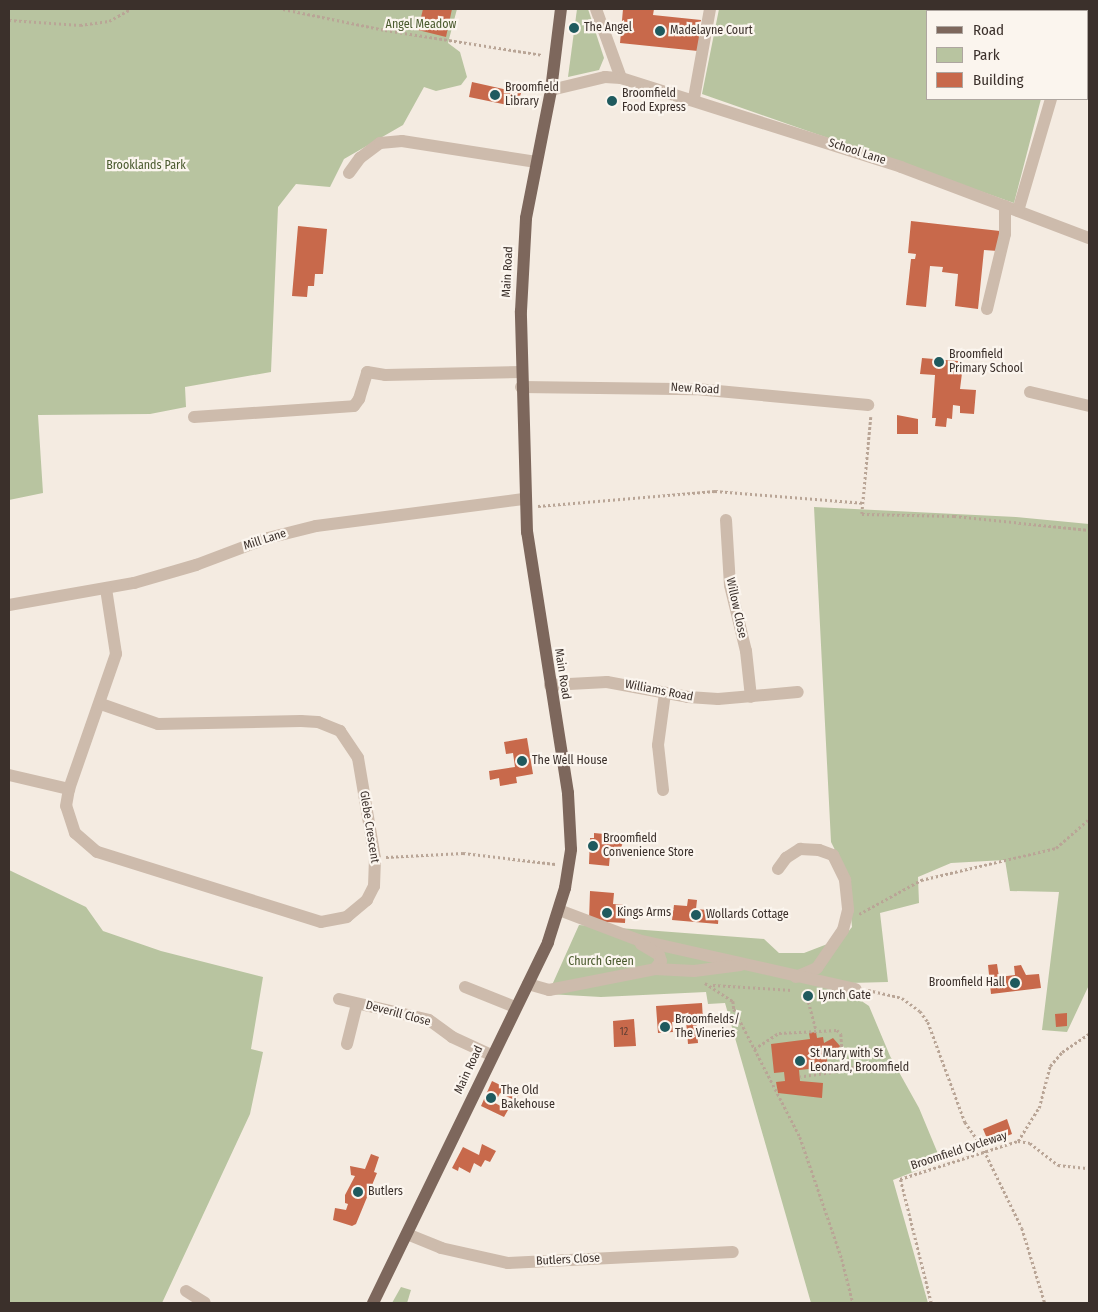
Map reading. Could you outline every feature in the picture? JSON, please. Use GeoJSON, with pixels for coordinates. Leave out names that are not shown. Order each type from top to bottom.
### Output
{"type":"FeatureCollection","features":[{"type":"Feature","properties":{"kind":"main road","name":"Main Road"},"geometry":{"type":"LineString","coordinates":[[373,1303],[491,1055],[528,984],[559,910],[568,865],[571,813],[550,685],[525,498],[521,372],[521,265],[536,162],[550,90],[561,9]]}},
{"type":"Feature","properties":{"kind":"street"},"geometry":{"type":"LineString","coordinates":[[596,9],[622,78]]}},
{"type":"Feature","properties":{"kind":"street"},"geometry":{"type":"LineString","coordinates":[[694,98],[710,9]]}},
{"type":"Feature","properties":{"kind":"street","name":"School Lane"},"geometry":{"type":"LineString","coordinates":[[550,90],[605,77],[622,78],[694,98],[901,167],[1089,238]]}},
{"type":"Feature","properties":{"kind":"street"},"geometry":{"type":"LineString","coordinates":[[1018,211],[1051,100]]}},
{"type":"Feature","properties":{"kind":"street"},"geometry":{"type":"LineString","coordinates":[[349,173],[360,158],[380,144],[402,141],[536,162]]}},
{"type":"Feature","properties":{"kind":"street"},"geometry":{"type":"LineString","coordinates":[[987,309],[1005,234],[1005,206]]}},
{"type":"Feature","properties":{"kind":"street"},"geometry":{"type":"LineString","coordinates":[[194,416],[354,406],[359,399],[367,372],[385,375],[521,372]]}},
{"type":"Feature","properties":{"kind":"street","name":"New Road"},"geometry":{"type":"LineString","coordinates":[[522,387],[696,389],[868,405]]}},
{"type":"Feature","properties":{"kind":"street"},"geometry":{"type":"LineString","coordinates":[[1030,392],[1089,406]]}},
{"type":"Feature","properties":{"kind":"street","name":"Mill Lane"},"geometry":{"type":"LineString","coordinates":[[9,605],[106,589],[168,574],[295,531],[397,514],[525,498]]}},
{"type":"Feature","properties":{"kind":"street","name":"Willow Close"},"geometry":{"type":"LineString","coordinates":[[726,520],[730,585],[746,651],[751,697]]}},
{"type":"Feature","properties":{"kind":"street","name":"Glebe Crescent"},"geometry":{"type":"LineString","coordinates":[[101,704],[158,724],[301,721],[318,722],[340,731],[358,758],[375,858],[374,886],[367,900],[347,917],[321,922],[97,852],[75,833],[66,806],[69,789],[101,704],[116,654],[106,589]]}},
{"type":"Feature","properties":{"kind":"street","name":"Williams Road"},"geometry":{"type":"LineString","coordinates":[[550,685],[607,682],[664,694],[718,699],[798,692]]}},
{"type":"Feature","properties":{"kind":"street"},"geometry":{"type":"LineString","coordinates":[[663,790],[658,745],[664,694]]}},
{"type":"Feature","properties":{"kind":"street"},"geometry":{"type":"LineString","coordinates":[[9,775],[69,789]]}},
{"type":"Feature","properties":{"kind":"street"},"geometry":{"type":"LineString","coordinates":[[778,869],[786,858],[800,849],[819,850],[833,855],[845,880],[846,921],[816,968],[801,982]]}},
{"type":"Feature","properties":{"kind":"street"},"geometry":{"type":"LineString","coordinates":[[559,910],[621,934],[744,964],[801,982],[856,989]]}},
{"type":"Feature","properties":{"kind":"street"},"geometry":{"type":"LineString","coordinates":[[621,934],[658,955],[661,961],[655,969]]}},
{"type":"Feature","properties":{"kind":"street"},"geometry":{"type":"LineString","coordinates":[[528,984],[549,990],[655,969],[694,971],[744,964]]}},
{"type":"Feature","properties":{"kind":"street"},"geometry":{"type":"LineString","coordinates":[[465,987],[515,1007]]}},
{"type":"Feature","properties":{"kind":"street","name":"Deverill Close"},"geometry":{"type":"LineString","coordinates":[[339,999],[429,1020],[452,1037],[491,1055]]}},
{"type":"Feature","properties":{"kind":"street","name":"Deverill Close"},"geometry":{"type":"LineString","coordinates":[[347,1044],[356,1004]]}},
{"type":"Feature","properties":{"kind":"street","name":"Butlers Close"},"geometry":{"type":"LineString","coordinates":[[407,1234],[441,1248],[508,1263],[733,1252]]}},
{"type":"Feature","properties":{"kind":"street"},"geometry":{"type":"LineString","coordinates":[[186,1291],[205,1303]]}},
{"type":"Feature","properties":{"kind":"path"},"geometry":{"type":"LineString","coordinates":[[9,20],[80,25],[110,20],[131,9]]}},
{"type":"Feature","properties":{"kind":"path"},"geometry":{"type":"LineString","coordinates":[[283,9],[423,36],[555,57]]}},
{"type":"Feature","properties":{"kind":"path"},"geometry":{"type":"LineString","coordinates":[[868,405],[872,412],[862,514],[954,516],[1089,530]]}},
{"type":"Feature","properties":{"kind":"path"},"geometry":{"type":"LineString","coordinates":[[537,506],[707,491],[863,503]]}},
{"type":"Feature","properties":{"kind":"path"},"geometry":{"type":"LineString","coordinates":[[846,921],[922,880],[1056,848],[1089,819]]}},
{"type":"Feature","properties":{"kind":"path"},"geometry":{"type":"LineString","coordinates":[[375,858],[463,853],[568,865]]}},
{"type":"Feature","properties":{"kind":"path"},"geometry":{"type":"LineString","coordinates":[[702,982],[712,985],[801,982],[816,1030]]}},
{"type":"Feature","properties":{"kind":"path"},"geometry":{"type":"LineString","coordinates":[[712,985],[733,1001],[754,1049],[800,1137],[842,1259],[853,1303]]}},
{"type":"Feature","properties":{"kind":"path"},"geometry":{"type":"LineString","coordinates":[[856,989],[902,998],[920,1011],[935,1038],[965,1122],[985,1154],[1022,1228],[1045,1303]]}},
{"type":"Feature","properties":{"kind":"path"},"geometry":{"type":"LineString","coordinates":[[754,1049],[779,1033],[834,1029],[841,1034],[842,1065],[836,1072],[800,1077]]}},
{"type":"Feature","properties":{"kind":"path","name":"Broomfield Cycleway"},"geometry":{"type":"LineString","coordinates":[[931,1303],[900,1179],[950,1161],[985,1154],[1018,1141],[1038,1108],[1050,1066],[1062,1052],[1089,1034]]}},
{"type":"Feature","properties":{"kind":"path"},"geometry":{"type":"LineString","coordinates":[[842,1065],[876,1071],[898,1070]]}},
{"type":"Feature","properties":{"kind":"path"},"geometry":{"type":"LineString","coordinates":[[1018,1141],[1030,1143],[1058,1164],[1089,1168]]}},
{"type":"Feature","properties":{"kind":"green space","name":"Brooklands Park"},"geometry":{"type":"Polygon","coordinates":[[[9,9],[457,9],[448,43],[460,52],[467,77],[461,85],[436,91],[424,87],[403,125],[344,159],[330,187],[296,184],[278,207],[271,372],[185,387],[186,407],[150,414],[38,415],[43,493],[9,500],[9,9]]]}},
{"type":"Feature","properties":{"kind":"green space"},"geometry":{"type":"Polygon","coordinates":[[[577,9],[588,9],[604,58],[599,70],[568,77],[577,9]]]}},
{"type":"Feature","properties":{"kind":"green space"},"geometry":{"type":"Polygon","coordinates":[[[719,9],[1056,9],[926,10],[926,100],[1041,100],[1014,203],[702,94],[719,9]]]}},
{"type":"Feature","properties":{"kind":"green space","name":"Church Green"},"geometry":{"type":"Polygon","coordinates":[[[814,507],[1016,517],[1089,524],[1089,985],[1067,1032],[1042,1030],[1059,892],[1010,891],[1005,860],[951,863],[918,877],[919,903],[880,913],[888,982],[850,983],[851,994],[869,1006],[890,1056],[919,1108],[941,1161],[893,1180],[928,1303],[811,1303],[725,1003],[708,1004],[706,992],[601,997],[548,994],[579,925],[764,939],[779,953],[804,953],[843,938],[852,927],[847,874],[831,842],[814,507]]]}},
{"type":"Feature","properties":{"kind":"green space"},"geometry":{"type":"Polygon","coordinates":[[[9,870],[86,907],[103,931],[161,951],[263,977],[251,1049],[263,1052],[250,1114],[162,1303],[9,1303],[9,870]]]}},
{"type":"Feature","properties":{"kind":"green space"},"geometry":{"type":"Polygon","coordinates":[[[401,1287],[411,1290],[407,1303],[392,1303],[401,1287]]]}},
{"type":"Feature","properties":{"kind":"building"},"geometry":{"type":"Polygon","coordinates":[[[423,9],[452,9],[446,37],[418,30],[423,9]]]}},
{"type":"Feature","properties":{"kind":"building","name":"Madelayne Court"},"geometry":{"type":"Polygon","coordinates":[[[623,9],[654,9],[653,15],[701,20],[698,51],[620,43],[623,9]]]}},
{"type":"Feature","properties":{"kind":"building","name":"Broomfield Library"},"geometry":{"type":"Polygon","coordinates":[[[472,82],[521,93],[517,107],[469,97],[472,82]]]}},
{"type":"Feature","properties":{"kind":"building"},"geometry":{"type":"Polygon","coordinates":[[[911,221],[1000,231],[998,251],[984,250],[978,309],[955,306],[958,274],[942,272],[943,267],[930,266],[926,307],[906,305],[911,259],[915,259],[916,254],[908,253],[911,221]]]}},
{"type":"Feature","properties":{"kind":"building"},"geometry":{"type":"Polygon","coordinates":[[[298,226],[327,229],[323,274],[315,274],[314,286],[308,286],[307,297],[292,296],[298,226]]]}},
{"type":"Feature","properties":{"kind":"building"},"geometry":{"type":"Polygon","coordinates":[[[922,358],[958,361],[957,372],[962,373],[960,389],[976,390],[974,414],[960,413],[960,406],[953,405],[952,419],[947,418],[946,427],[935,426],[936,418],[932,418],[935,375],[920,374],[922,358]]]}},
{"type":"Feature","properties":{"kind":"building"},"geometry":{"type":"Polygon","coordinates":[[[897,415],[918,419],[918,434],[897,434],[897,415]]]}},
{"type":"Feature","properties":{"kind":"building","name":"The Well House"},"geometry":{"type":"Polygon","coordinates":[[[527,738],[533,774],[516,777],[517,783],[500,786],[499,778],[490,780],[489,771],[515,767],[513,753],[506,754],[504,742],[527,738]]]}},
{"type":"Feature","properties":{"kind":"building"},"geometry":{"type":"Polygon","coordinates":[[[594,833],[625,836],[621,848],[606,847],[605,854],[610,854],[609,866],[589,864],[590,838],[594,838],[594,833]]]}},
{"type":"Feature","properties":{"kind":"building","name":"Kings Arms"},"geometry":{"type":"Polygon","coordinates":[[[590,891],[614,893],[613,904],[626,905],[625,923],[589,921],[590,891]]]}},
{"type":"Feature","properties":{"kind":"building","name":"Wollards Cottage"},"geometry":{"type":"Polygon","coordinates":[[[688,899],[697,900],[696,909],[719,911],[718,924],[672,920],[674,905],[687,906],[688,899]]]}},
{"type":"Feature","properties":{"kind":"building","name":"Broomfield Hall"},"geometry":{"type":"Polygon","coordinates":[[[997,964],[999,977],[1015,975],[1014,966],[1021,965],[1026,975],[1039,974],[1041,988],[991,994],[988,965],[997,964]]]}},
{"type":"Feature","properties":{"kind":"building","name":"Lynch Gate"},"geometry":{"type":"Polygon","coordinates":[[[810,992],[812,1000],[805,1001],[804,993],[810,992]]]}},
{"type":"Feature","properties":{"kind":"building","name":"Broomfields/ The Vineries"},"geometry":{"type":"Polygon","coordinates":[[[702,1003],[703,1020],[696,1020],[698,1043],[688,1044],[686,1021],[672,1022],[673,1032],[658,1033],[656,1006],[702,1003]]]}},
{"type":"Feature","properties":{"kind":"building"},"geometry":{"type":"Polygon","coordinates":[[[1067,1013],[1067,1026],[1056,1027],[1055,1014],[1067,1013]]]}},
{"type":"Feature","properties":{"kind":"building"},"geometry":{"type":"Polygon","coordinates":[[[634,1019],[636,1046],[614,1047],[613,1021],[634,1019]]]}},
{"type":"Feature","properties":{"kind":"building","name":"St Mary with St Leonard, Broomfield"},"geometry":{"type":"Polygon","coordinates":[[[816,1032],[817,1038],[823,1037],[824,1043],[833,1038],[840,1046],[836,1053],[826,1052],[828,1067],[799,1070],[800,1081],[823,1083],[822,1098],[778,1093],[776,1082],[785,1081],[784,1072],[774,1073],[771,1044],[810,1039],[809,1033],[816,1032]]]}},
{"type":"Feature","properties":{"kind":"building","name":"The Old Bakehouse"},"geometry":{"type":"Polygon","coordinates":[[[492,1081],[519,1094],[516,1101],[500,1093],[495,1103],[508,1110],[504,1117],[481,1106],[492,1081]]]}},
{"type":"Feature","properties":{"kind":"building"},"geometry":{"type":"Polygon","coordinates":[[[1007,1119],[1012,1134],[989,1143],[983,1129],[1007,1119]]]}},
{"type":"Feature","properties":{"kind":"building"},"geometry":{"type":"Polygon","coordinates":[[[482,1144],[496,1151],[490,1162],[485,1160],[481,1167],[474,1163],[470,1173],[459,1167],[458,1171],[452,1168],[463,1147],[479,1155],[482,1144]]]}},
{"type":"Feature","properties":{"kind":"building","name":"Butlers"},"geometry":{"type":"Polygon","coordinates":[[[371,1154],[379,1157],[374,1172],[377,1173],[356,1224],[352,1226],[333,1220],[335,1208],[346,1210],[348,1204],[345,1203],[345,1195],[355,1176],[351,1175],[350,1166],[365,1169],[371,1154]]]}},
{"type":"Feature","properties":{"kind":"place","name":"The Angel"},"geometry":{"type":"Point","coordinates":[574,28]}},
{"type":"Feature","properties":{"kind":"place","name":"Madelayne Court"},"geometry":{"type":"Point","coordinates":[660,31]}},
{"type":"Feature","properties":{"kind":"place","name":"Broomfield Library"},"geometry":{"type":"Point","coordinates":[495,95]}},
{"type":"Feature","properties":{"kind":"place","name":"Broomfield Food Express"},"geometry":{"type":"Point","coordinates":[612,101]}},
{"type":"Feature","properties":{"kind":"place","name":"Broomfield Primary School"},"geometry":{"type":"Point","coordinates":[939,362]}},
{"type":"Feature","properties":{"kind":"place","name":"The Well House"},"geometry":{"type":"Point","coordinates":[522,761]}},
{"type":"Feature","properties":{"kind":"place","name":"Broomfield Convenience Store"},"geometry":{"type":"Point","coordinates":[593,846]}},
{"type":"Feature","properties":{"kind":"place","name":"Kings Arms"},"geometry":{"type":"Point","coordinates":[607,913]}},
{"type":"Feature","properties":{"kind":"place","name":"Wollards Cottage"},"geometry":{"type":"Point","coordinates":[696,915]}},
{"type":"Feature","properties":{"kind":"place","name":"Broomfield Hall"},"geometry":{"type":"Point","coordinates":[1015,983]}},
{"type":"Feature","properties":{"kind":"place","name":"Lynch Gate"},"geometry":{"type":"Point","coordinates":[808,996]}},
{"type":"Feature","properties":{"kind":"place","name":"Broomfields/ The Vineries"},"geometry":{"type":"Point","coordinates":[665,1027]}},
{"type":"Feature","properties":{"kind":"place","name":"St Mary with St Leonard, Broomfield"},"geometry":{"type":"Point","coordinates":[800,1061]}},
{"type":"Feature","properties":{"kind":"place","name":"The Old Bakehouse"},"geometry":{"type":"Point","coordinates":[491,1098]}},
{"type":"Feature","properties":{"kind":"place","name":"Butlers"},"geometry":{"type":"Point","coordinates":[358,1192]}},
{"type":"Feature","properties":{"kind":"park label","name":"Angel Meadow"},"geometry":{"type":"Point","coordinates":[421,25]}}]}
